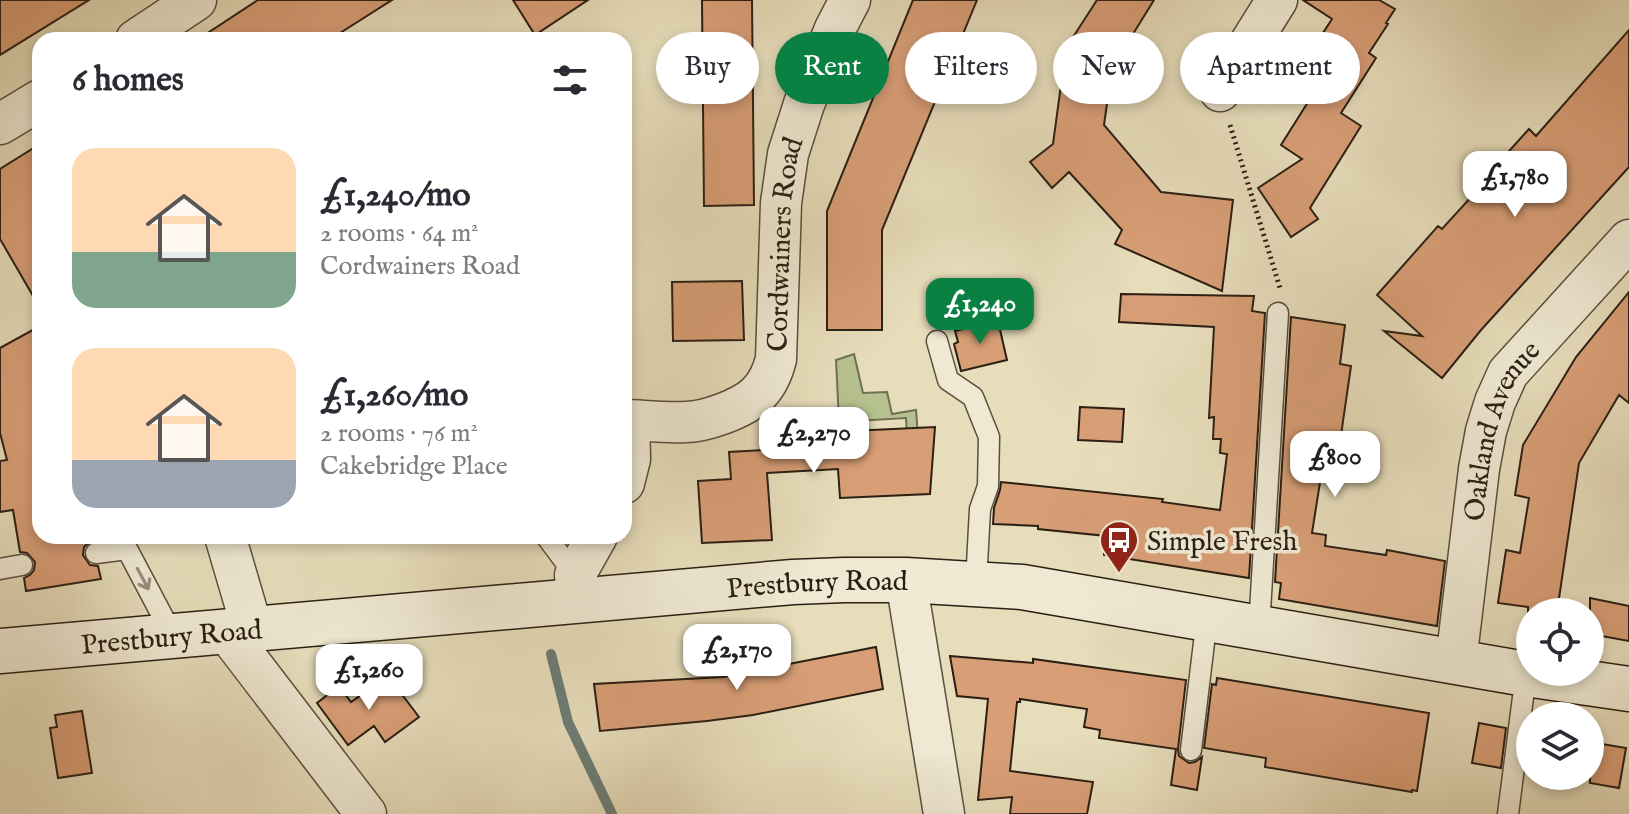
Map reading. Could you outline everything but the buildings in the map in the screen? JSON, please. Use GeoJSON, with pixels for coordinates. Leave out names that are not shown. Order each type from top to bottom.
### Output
{"type":"FeatureCollection","features":[{"type":"Feature","properties":{"kind":"main road","name":"Prestbury Road"},"geometry":{"type":"LineString","coordinates":[[0,651],[239,629],[576,588],[906,580],[1022,587],[1516,672]]}},
{"type":"Feature","properties":{"kind":"main road","name":"Prestbury Road"},"geometry":{"type":"LineString","coordinates":[[1604,685],[1629,689]]}},
{"type":"Feature","properties":{"kind":"street"},"geometry":{"type":"LineString","coordinates":[[149,32],[196,0]]}},
{"type":"Feature","properties":{"kind":"street","name":"Cordwainers Road"},"geometry":{"type":"LineString","coordinates":[[632,414],[689,422],[713,417],[749,402],[759,394],[773,372],[781,203],[788,154],[804,104],[850,0]]}},
{"type":"Feature","properties":{"kind":"street"},"geometry":{"type":"LineString","coordinates":[[1257,32],[1277,0]]}},
{"type":"Feature","properties":{"kind":"street"},"geometry":{"type":"LineString","coordinates":[[0,124],[32,105]]}},
{"type":"Feature","properties":{"kind":"street","name":"Oakland Avenue"},"geometry":{"type":"LineString","coordinates":[[1456,662],[1479,469],[1495,402],[1508,373],[1629,240]]}},
{"type":"Feature","properties":{"kind":"street"},"geometry":{"type":"LineString","coordinates":[[226,544],[239,629],[366,814]]}},
{"type":"Feature","properties":{"kind":"street"},"geometry":{"type":"LineString","coordinates":[[576,588],[594,544]]}},
{"type":"Feature","properties":{"kind":"street"},"geometry":{"type":"LineString","coordinates":[[906,580],[944,814]]}},
{"type":"Feature","properties":{"kind":"lane"},"geometry":{"type":"LineString","coordinates":[[1259,628],[1278,313]]}},
{"type":"Feature","properties":{"kind":"lane"},"geometry":{"type":"LineString","coordinates":[[937,341],[948,380],[973,397],[989,437],[988,486],[980,509],[976,583]]}},
{"type":"Feature","properties":{"kind":"lane"},"geometry":{"type":"LineString","coordinates":[[551,544],[576,588]]}},
{"type":"Feature","properties":{"kind":"lane"},"geometry":{"type":"LineString","coordinates":[[96,553],[127,549],[173,636]]}},
{"type":"Feature","properties":{"kind":"lane"},"geometry":{"type":"LineString","coordinates":[[0,569],[22,565]]}},
{"type":"Feature","properties":{"kind":"lane"},"geometry":{"type":"LineString","coordinates":[[1191,750],[1207,618]]}},
{"type":"Feature","properties":{"kind":"lane"},"geometry":{"type":"LineString","coordinates":[[1508,814],[1524,686]]}},
{"type":"Feature","properties":{"kind":"path"},"geometry":{"type":"LineString","coordinates":[[1224,104],[1286,305],[1278,313]]}},
{"type":"Feature","properties":{"kind":"green space"},"geometry":{"type":"Polygon","coordinates":[[[854,354],[863,393],[887,392],[892,414],[916,410],[918,436],[907,436],[906,418],[839,422],[836,360],[854,354]]]}},
{"type":"Feature","properties":{"kind":"waterway"},"geometry":{"type":"LineString","coordinates":[[551,654],[568,722],[612,814]]}},
{"type":"Feature","properties":{"kind":"place","name":"Simple Fresh"},"geometry":{"type":"Point","coordinates":[1119,574]}}]}
